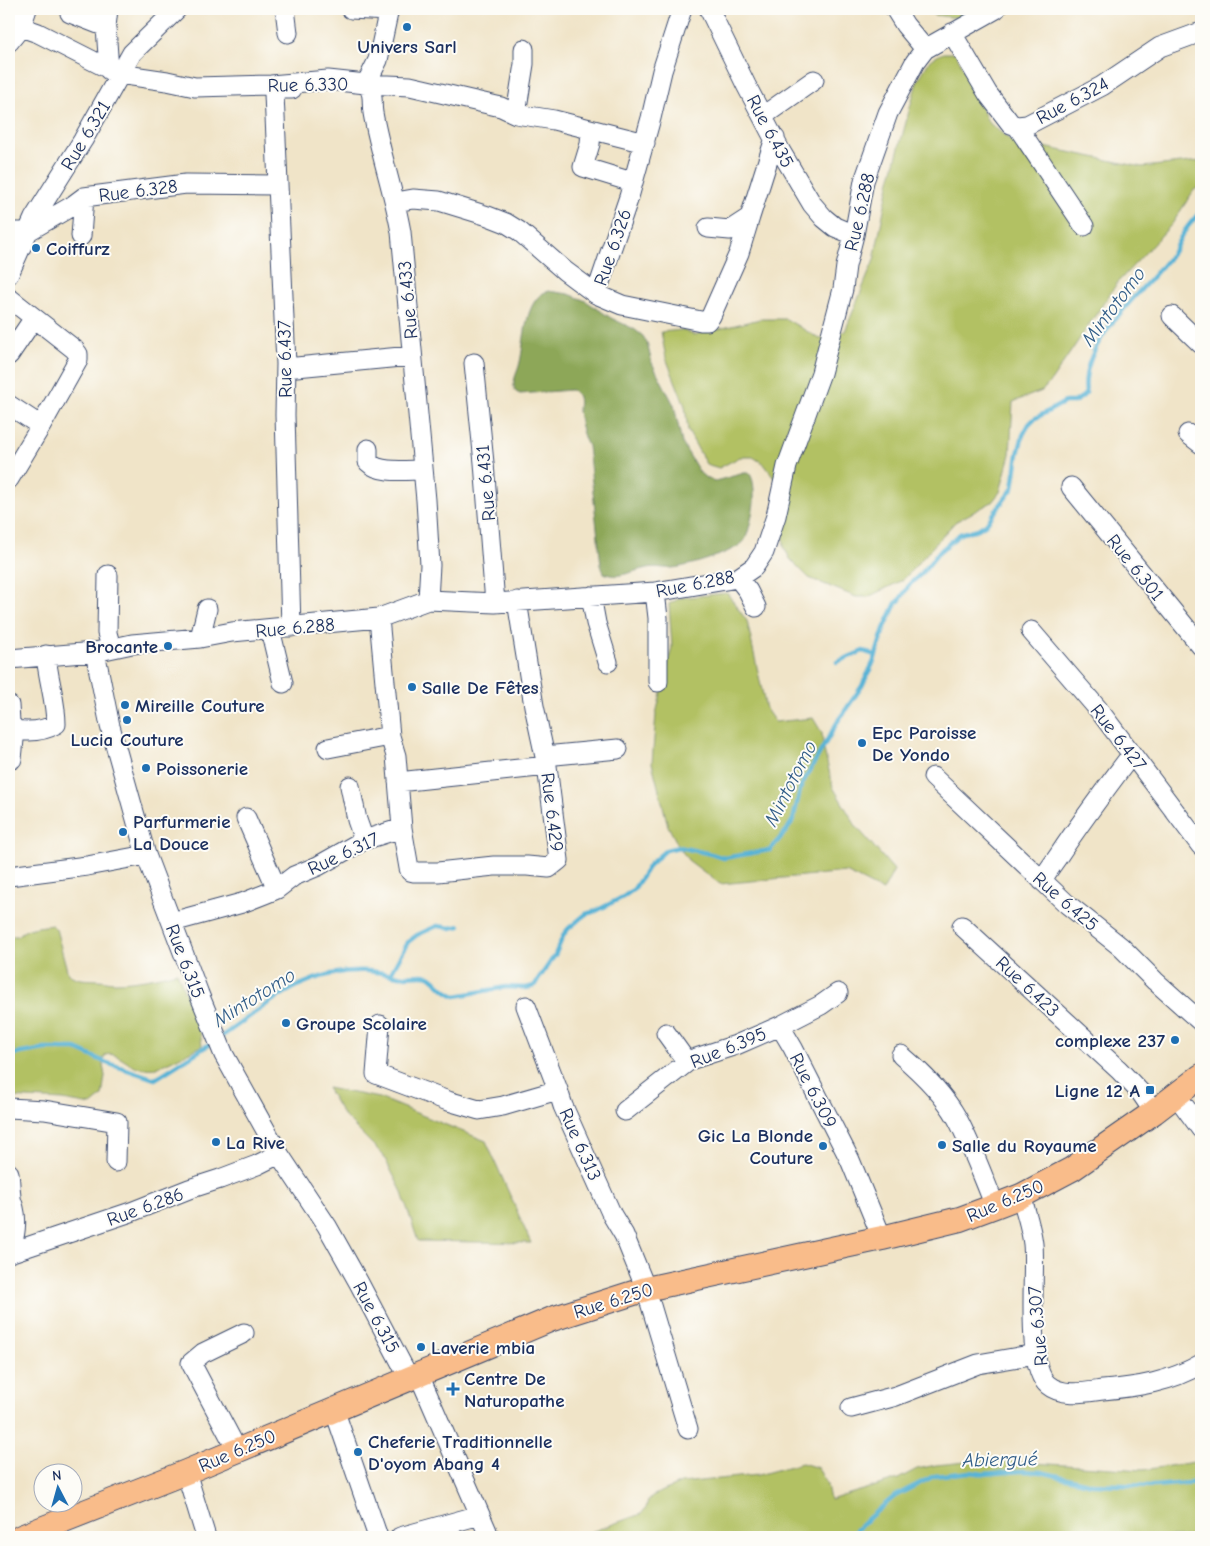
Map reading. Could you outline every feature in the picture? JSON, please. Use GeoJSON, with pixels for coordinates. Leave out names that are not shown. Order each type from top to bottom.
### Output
{"type":"FeatureCollection","features":[{"type":"Feature","properties":{"kind":"main road","name":"Rue 6.250"},"geometry":{"type":"LineString","coordinates":[[20,1537],[60,1530],[237,1450],[552,1319],[646,1289],[882,1238],[960,1219],[1022,1196],[1072,1169],[1154,1112],[1201,1076]]}},
{"type":"Feature","properties":{"kind":"street"},"geometry":{"type":"LineString","coordinates":[[9,42],[15,23],[27,9]]}},
{"type":"Feature","properties":{"kind":"street","name":"Rue 6.321"},"geometry":{"type":"LineString","coordinates":[[9,274],[18,232],[34,218],[84,140],[114,72],[177,9]]}},
{"type":"Feature","properties":{"kind":"street"},"geometry":{"type":"LineString","coordinates":[[285,9],[288,33]]}},
{"type":"Feature","properties":{"kind":"street"},"geometry":{"type":"LineString","coordinates":[[351,9],[389,10],[378,60],[369,87]]}},
{"type":"Feature","properties":{"kind":"street","name":"Rue 6.326"},"geometry":{"type":"LineString","coordinates":[[396,202],[413,199],[439,201],[506,223],[519,231],[565,271],[596,294],[629,197],[645,143],[662,72],[682,9]]}},
{"type":"Feature","properties":{"kind":"street","name":"Rue 6.435"},"geometry":{"type":"LineString","coordinates":[[709,9],[762,116],[812,204],[824,218],[835,226],[854,235]]}},
{"type":"Feature","properties":{"kind":"street"},"geometry":{"type":"LineString","coordinates":[[895,9],[905,25],[925,49]]}},
{"type":"Feature","properties":{"kind":"street","name":"Rue 6.288"},"geometry":{"type":"LineString","coordinates":[[9,660],[176,639],[200,638],[232,632],[379,618],[428,600],[495,603],[655,592],[738,578],[754,567],[764,552],[776,516],[787,466],[821,373],[843,290],[846,266],[864,181],[888,113],[925,49],[996,9]]}},
{"type":"Feature","properties":{"kind":"street"},"geometry":{"type":"LineString","coordinates":[[70,13],[107,18],[114,72]]}},
{"type":"Feature","properties":{"kind":"street","name":"Rue 6.330"},"geometry":{"type":"LineString","coordinates":[[15,23],[114,72],[195,87],[328,80],[369,87],[410,86],[501,107],[516,114],[554,120],[645,143]]}},
{"type":"Feature","properties":{"kind":"street","name":"Rue 6.324"},"geometry":{"type":"LineString","coordinates":[[952,33],[988,94],[1011,124],[1018,126],[1027,125],[1102,86],[1160,47],[1201,32]]}},
{"type":"Feature","properties":{"kind":"street"},"geometry":{"type":"LineString","coordinates":[[516,114],[524,64],[524,49]]}},
{"type":"Feature","properties":{"kind":"street"},"geometry":{"type":"LineString","coordinates":[[762,116],[814,80]]}},
{"type":"Feature","properties":{"kind":"street","name":"Rue 6.437"},"geometry":{"type":"LineString","coordinates":[[291,627],[285,415],[286,368],[277,185],[275,91],[279,89],[369,87]]}},
{"type":"Feature","properties":{"kind":"street","name":"Rue 6.433"},"geometry":{"type":"LineString","coordinates":[[369,87],[376,130],[387,176],[396,202],[401,232],[430,565],[428,600]]}},
{"type":"Feature","properties":{"kind":"street"},"geometry":{"type":"LineString","coordinates":[[1018,126],[1084,226]]}},
{"type":"Feature","properties":{"kind":"street"},"geometry":{"type":"LineString","coordinates":[[591,130],[590,144],[583,166],[632,182]]}},
{"type":"Feature","properties":{"kind":"street"},"geometry":{"type":"LineString","coordinates":[[596,294],[622,304],[707,321],[739,253],[775,138]]}},
{"type":"Feature","properties":{"kind":"street","name":"Rue 6.328"},"geometry":{"type":"LineString","coordinates":[[18,232],[72,206],[84,197],[186,184],[277,185]]}},
{"type":"Feature","properties":{"kind":"street"},"geometry":{"type":"LineString","coordinates":[[81,236],[84,197]]}},
{"type":"Feature","properties":{"kind":"street"},"geometry":{"type":"LineString","coordinates":[[708,228],[730,230],[750,217]]}},
{"type":"Feature","properties":{"kind":"street"},"geometry":{"type":"LineString","coordinates":[[9,298],[78,354],[78,360],[9,479]]}},
{"type":"Feature","properties":{"kind":"street"},"geometry":{"type":"LineString","coordinates":[[1172,316],[1201,344]]}},
{"type":"Feature","properties":{"kind":"street"},"geometry":{"type":"LineString","coordinates":[[9,355],[34,318]]}},
{"type":"Feature","properties":{"kind":"street"},"geometry":{"type":"LineString","coordinates":[[286,368],[411,356]]}},
{"type":"Feature","properties":{"kind":"street","name":"Rue 6.431"},"geometry":{"type":"LineString","coordinates":[[474,363],[495,603]]}},
{"type":"Feature","properties":{"kind":"street"},"geometry":{"type":"LineString","coordinates":[[9,405],[41,426]]}},
{"type":"Feature","properties":{"kind":"street"},"geometry":{"type":"LineString","coordinates":[[368,449],[368,462],[373,466],[384,469],[422,470]]}},
{"type":"Feature","properties":{"kind":"street","name":"Rue 6.301"},"geometry":{"type":"LineString","coordinates":[[1071,487],[1201,646]]}},
{"type":"Feature","properties":{"kind":"street","name":"Rue 6.315"},"geometry":{"type":"LineString","coordinates":[[108,575],[107,633],[102,649],[110,726],[146,855],[213,1030],[224,1055],[279,1154],[336,1242],[414,1376],[483,1523],[400,1537]]}},
{"type":"Feature","properties":{"kind":"street"},"geometry":{"type":"LineString","coordinates":[[738,578],[748,591],[756,607]]}},
{"type":"Feature","properties":{"kind":"street"},"geometry":{"type":"LineString","coordinates":[[655,592],[658,618],[658,682]]}},
{"type":"Feature","properties":{"kind":"street"},"geometry":{"type":"LineString","coordinates":[[591,596],[596,623],[608,662]]}},
{"type":"Feature","properties":{"kind":"street","name":"Rue 6.429"},"geometry":{"type":"LineString","coordinates":[[402,828],[409,868],[414,872],[438,872],[494,866],[549,868],[559,860],[546,761],[534,706],[517,601]]}},
{"type":"Feature","properties":{"kind":"street"},"geometry":{"type":"LineString","coordinates":[[200,638],[207,609]]}},
{"type":"Feature","properties":{"kind":"street","name":"Rue 6.317"},"geometry":{"type":"LineString","coordinates":[[172,922],[242,903],[277,889],[294,876],[318,866],[364,840],[402,828],[396,756],[390,736],[379,618]]}},
{"type":"Feature","properties":{"kind":"street"},"geometry":{"type":"LineString","coordinates":[[270,629],[283,683]]}},
{"type":"Feature","properties":{"kind":"street","name":"Rue 6.427"},"geometry":{"type":"LineString","coordinates":[[1031,631],[1098,709],[1201,846]]}},
{"type":"Feature","properties":{"kind":"street"},"geometry":{"type":"LineString","coordinates":[[15,730],[25,732],[50,728],[56,724],[56,710],[47,670],[46,655]]}},
{"type":"Feature","properties":{"kind":"street"},"geometry":{"type":"LineString","coordinates":[[9,704],[10,722],[15,730],[12,759]]}},
{"type":"Feature","properties":{"kind":"street"},"geometry":{"type":"LineString","coordinates":[[328,748],[390,736]]}},
{"type":"Feature","properties":{"kind":"street"},"geometry":{"type":"LineString","coordinates":[[398,782],[618,750]]}},
{"type":"Feature","properties":{"kind":"street"},"geometry":{"type":"LineString","coordinates":[[1042,880],[1088,812],[1132,754]]}},
{"type":"Feature","properties":{"kind":"street","name":"Rue 6.425"},"geometry":{"type":"LineString","coordinates":[[933,777],[1067,904],[1121,947],[1155,981],[1201,1022]]}},
{"type":"Feature","properties":{"kind":"street"},"geometry":{"type":"LineString","coordinates":[[350,786],[357,820],[364,840]]}},
{"type":"Feature","properties":{"kind":"street"},"geometry":{"type":"LineString","coordinates":[[246,818],[277,889]]}},
{"type":"Feature","properties":{"kind":"street"},"geometry":{"type":"LineString","coordinates":[[9,876],[86,866],[146,855]]}},
{"type":"Feature","properties":{"kind":"street","name":"Rue 6.423"},"geometry":{"type":"LineString","coordinates":[[962,926],[1119,1070],[1141,1093],[1154,1112]]}},
{"type":"Feature","properties":{"kind":"street","name":"Rue 6.395"},"geometry":{"type":"LineString","coordinates":[[625,1111],[690,1060],[736,1045],[780,1026],[806,1014],[838,993]]}},
{"type":"Feature","properties":{"kind":"street"},"geometry":{"type":"LineString","coordinates":[[526,1006],[558,1090]]}},
{"type":"Feature","properties":{"kind":"street","name":"Rue 6.313"},"geometry":{"type":"LineString","coordinates":[[380,1025],[376,1074],[448,1101],[479,1110],[503,1106],[558,1090],[563,1106],[612,1215],[624,1235],[646,1289],[688,1429]]}},
{"type":"Feature","properties":{"kind":"street","name":"Rue 6.309"},"geometry":{"type":"LineString","coordinates":[[780,1026],[850,1160],[882,1238]]}},
{"type":"Feature","properties":{"kind":"street"},"geometry":{"type":"LineString","coordinates":[[666,1033],[684,1058],[690,1060]]}},
{"type":"Feature","properties":{"kind":"street"},"geometry":{"type":"LineString","coordinates":[[901,1055],[932,1083],[956,1116],[995,1206]]}},
{"type":"Feature","properties":{"kind":"street"},"geometry":{"type":"LineString","coordinates":[[1176,1095],[1201,1129]]}},
{"type":"Feature","properties":{"kind":"street"},"geometry":{"type":"LineString","coordinates":[[9,1108],[44,1110],[117,1122],[116,1162]]}},
{"type":"Feature","properties":{"kind":"street","name":"Rue 6.286"},"geometry":{"type":"LineString","coordinates":[[10,1253],[131,1212],[257,1165],[279,1154]]}},
{"type":"Feature","properties":{"kind":"street"},"geometry":{"type":"LineString","coordinates":[[9,1173],[10,1198],[15,1209],[16,1221],[15,1236],[10,1253]]}},
{"type":"Feature","properties":{"kind":"street","name":"Rue 6.307"},"geometry":{"type":"LineString","coordinates":[[1022,1196],[1031,1229],[1033,1246],[1032,1293],[1036,1354],[1039,1369],[1046,1384],[1056,1390],[1067,1393],[1131,1388],[1160,1382],[1186,1373],[1201,1364]]}},
{"type":"Feature","properties":{"kind":"street"},"geometry":{"type":"LineString","coordinates":[[237,1450],[192,1363],[203,1353],[244,1333]]}},
{"type":"Feature","properties":{"kind":"street"},"geometry":{"type":"LineString","coordinates":[[851,1408],[896,1396],[978,1364],[1036,1354]]}},
{"type":"Feature","properties":{"kind":"street"},"geometry":{"type":"LineString","coordinates":[[334,1409],[378,1537]]}},
{"type":"Feature","properties":{"kind":"street"},"geometry":{"type":"LineString","coordinates":[[186,1472],[206,1537]]}},
{"type":"Feature","properties":{"kind":"green space"},"geometry":{"type":"Polygon","coordinates":[[[922,9],[970,9],[959,18],[934,15],[922,9]]]}},
{"type":"Feature","properties":{"kind":"green space"},"geometry":{"type":"Polygon","coordinates":[[[943,53],[956,53],[988,122],[1010,140],[1142,167],[1201,161],[1201,186],[1194,190],[1172,224],[1118,282],[1051,381],[1042,391],[1013,402],[1010,454],[1000,492],[992,502],[955,522],[903,580],[868,597],[856,597],[809,578],[790,559],[784,547],[779,484],[764,464],[753,457],[740,457],[719,468],[706,464],[688,431],[685,406],[666,358],[661,332],[682,330],[694,335],[760,319],[786,319],[820,339],[845,331],[874,260],[889,184],[917,82],[930,60],[943,53]]]}},
{"type":"Feature","properties":{"kind":"green space"},"geometry":{"type":"Polygon","coordinates":[[[548,291],[569,294],[586,301],[643,336],[647,343],[652,363],[674,405],[682,443],[700,473],[706,478],[715,481],[749,473],[753,483],[754,503],[748,532],[741,544],[723,554],[678,567],[651,567],[615,575],[604,573],[601,565],[588,446],[580,424],[577,395],[571,390],[520,394],[514,388],[530,311],[540,295],[548,291]]]}},
{"type":"Feature","properties":{"kind":"green space"},"geometry":{"type":"Polygon","coordinates":[[[727,593],[747,621],[766,709],[775,722],[813,718],[822,733],[823,746],[833,787],[856,826],[894,870],[883,891],[846,872],[720,884],[688,860],[668,826],[652,763],[656,714],[672,647],[669,604],[680,598],[727,593]]]}},
{"type":"Feature","properties":{"kind":"green space"},"geometry":{"type":"Polygon","coordinates":[[[52,925],[56,929],[68,974],[76,978],[122,982],[177,972],[200,1030],[202,1046],[156,1068],[138,1067],[116,1056],[106,1055],[102,1060],[105,1076],[102,1096],[91,1105],[63,1100],[9,1097],[9,936],[18,936],[29,929],[52,925]]]}},
{"type":"Feature","properties":{"kind":"green space"},"geometry":{"type":"Polygon","coordinates":[[[327,1088],[379,1098],[486,1141],[531,1243],[418,1241],[401,1190],[383,1155],[343,1115],[327,1088]]]}},
{"type":"Feature","properties":{"kind":"green space"},"geometry":{"type":"Polygon","coordinates":[[[986,1460],[1143,1470],[1201,1461],[1201,1537],[577,1537],[641,1514],[652,1496],[681,1483],[758,1475],[802,1463],[818,1468],[827,1485],[830,1500],[898,1479],[917,1469],[936,1465],[986,1460]]]}},
{"type":"Feature","properties":{"kind":"waterway","name":"Mintotomo"},"geometry":{"type":"LineString","coordinates":[[222,1036],[289,990],[326,975],[368,971],[402,976],[426,975],[433,978],[448,992],[456,996],[506,987],[526,988],[534,986],[555,955],[564,934],[569,928],[586,914],[623,897],[634,889],[650,864],[666,850],[679,847],[724,858],[770,850],[793,820],[801,786],[838,721],[862,686],[874,661],[884,629],[896,603],[910,584],[923,572],[938,553],[960,534],[978,529],[986,524],[1013,488],[1018,454],[1023,435],[1029,424],[1034,419],[1065,402],[1074,402],[1086,393],[1086,374],[1092,355],[1102,337],[1115,319],[1171,255],[1186,229],[1201,211]]}},
{"type":"Feature","properties":{"kind":"waterway"},"geometry":{"type":"LineString","coordinates":[[837,662],[863,651],[875,655]]}},
{"type":"Feature","properties":{"kind":"waterway"},"geometry":{"type":"LineString","coordinates":[[391,973],[408,942],[417,935],[437,926]]}},
{"type":"Feature","properties":{"kind":"waterway"},"geometry":{"type":"LineString","coordinates":[[438,926],[451,928],[460,926]]}},
{"type":"Feature","properties":{"kind":"waterway","name":"Mintotomo"},"geometry":{"type":"LineString","coordinates":[[9,1055],[45,1049],[76,1049],[107,1063],[155,1079],[213,1042]]}},
{"type":"Feature","properties":{"kind":"waterway","name":"Abiergué"},"geometry":{"type":"LineString","coordinates":[[849,1537],[895,1496],[934,1476],[970,1472],[983,1474],[1022,1471],[1041,1472],[1092,1484],[1154,1486],[1201,1482]]}},
{"type":"Feature","properties":{"kind":"place","name":"Univers Sarl"},"geometry":{"type":"Point","coordinates":[407,27]}},
{"type":"Feature","properties":{"kind":"place","name":"Coiffurz"},"geometry":{"type":"Point","coordinates":[36,248]}},
{"type":"Feature","properties":{"kind":"place","name":"Brocante"},"geometry":{"type":"Point","coordinates":[168,646]}},
{"type":"Feature","properties":{"kind":"place","name":"Salle De Fêtes"},"geometry":{"type":"Point","coordinates":[412,687]}},
{"type":"Feature","properties":{"kind":"place","name":"Mireille Couture"},"geometry":{"type":"Point","coordinates":[125,705]}},
{"type":"Feature","properties":{"kind":"place","name":"Lucia Couture"},"geometry":{"type":"Point","coordinates":[127,720]}},
{"type":"Feature","properties":{"kind":"place","name":"Epc Paroisse De Yondo"},"geometry":{"type":"Point","coordinates":[862,743]}},
{"type":"Feature","properties":{"kind":"place","name":"Poissonerie"},"geometry":{"type":"Point","coordinates":[146,768]}},
{"type":"Feature","properties":{"kind":"place","name":"Parfurmerie La Douce"},"geometry":{"type":"Point","coordinates":[123,832]}},
{"type":"Feature","properties":{"kind":"place","name":"Groupe Scolaire"},"geometry":{"type":"Point","coordinates":[286,1023]}},
{"type":"Feature","properties":{"kind":"place","name":"complexe 237"},"geometry":{"type":"Point","coordinates":[1175,1040]}},
{"type":"Feature","properties":{"kind":"place","name":"Ligne 12 A"},"geometry":{"type":"Point","coordinates":[1150,1090]}},
{"type":"Feature","properties":{"kind":"place","name":"La Rive"},"geometry":{"type":"Point","coordinates":[216,1142]}},
{"type":"Feature","properties":{"kind":"place","name":"Salle du Royaume"},"geometry":{"type":"Point","coordinates":[942,1145]}},
{"type":"Feature","properties":{"kind":"place","name":"Gic La Blonde Couture"},"geometry":{"type":"Point","coordinates":[823,1146]}},
{"type":"Feature","properties":{"kind":"place","name":"Laverie mbia"},"geometry":{"type":"Point","coordinates":[421,1347]}},
{"type":"Feature","properties":{"kind":"place","name":"Centre De Naturopathe"},"geometry":{"type":"Point","coordinates":[453,1389]}},
{"type":"Feature","properties":{"kind":"place","name":"Cheferie Traditionnelle D'oyom Abang 4"},"geometry":{"type":"Point","coordinates":[358,1452]}}]}
